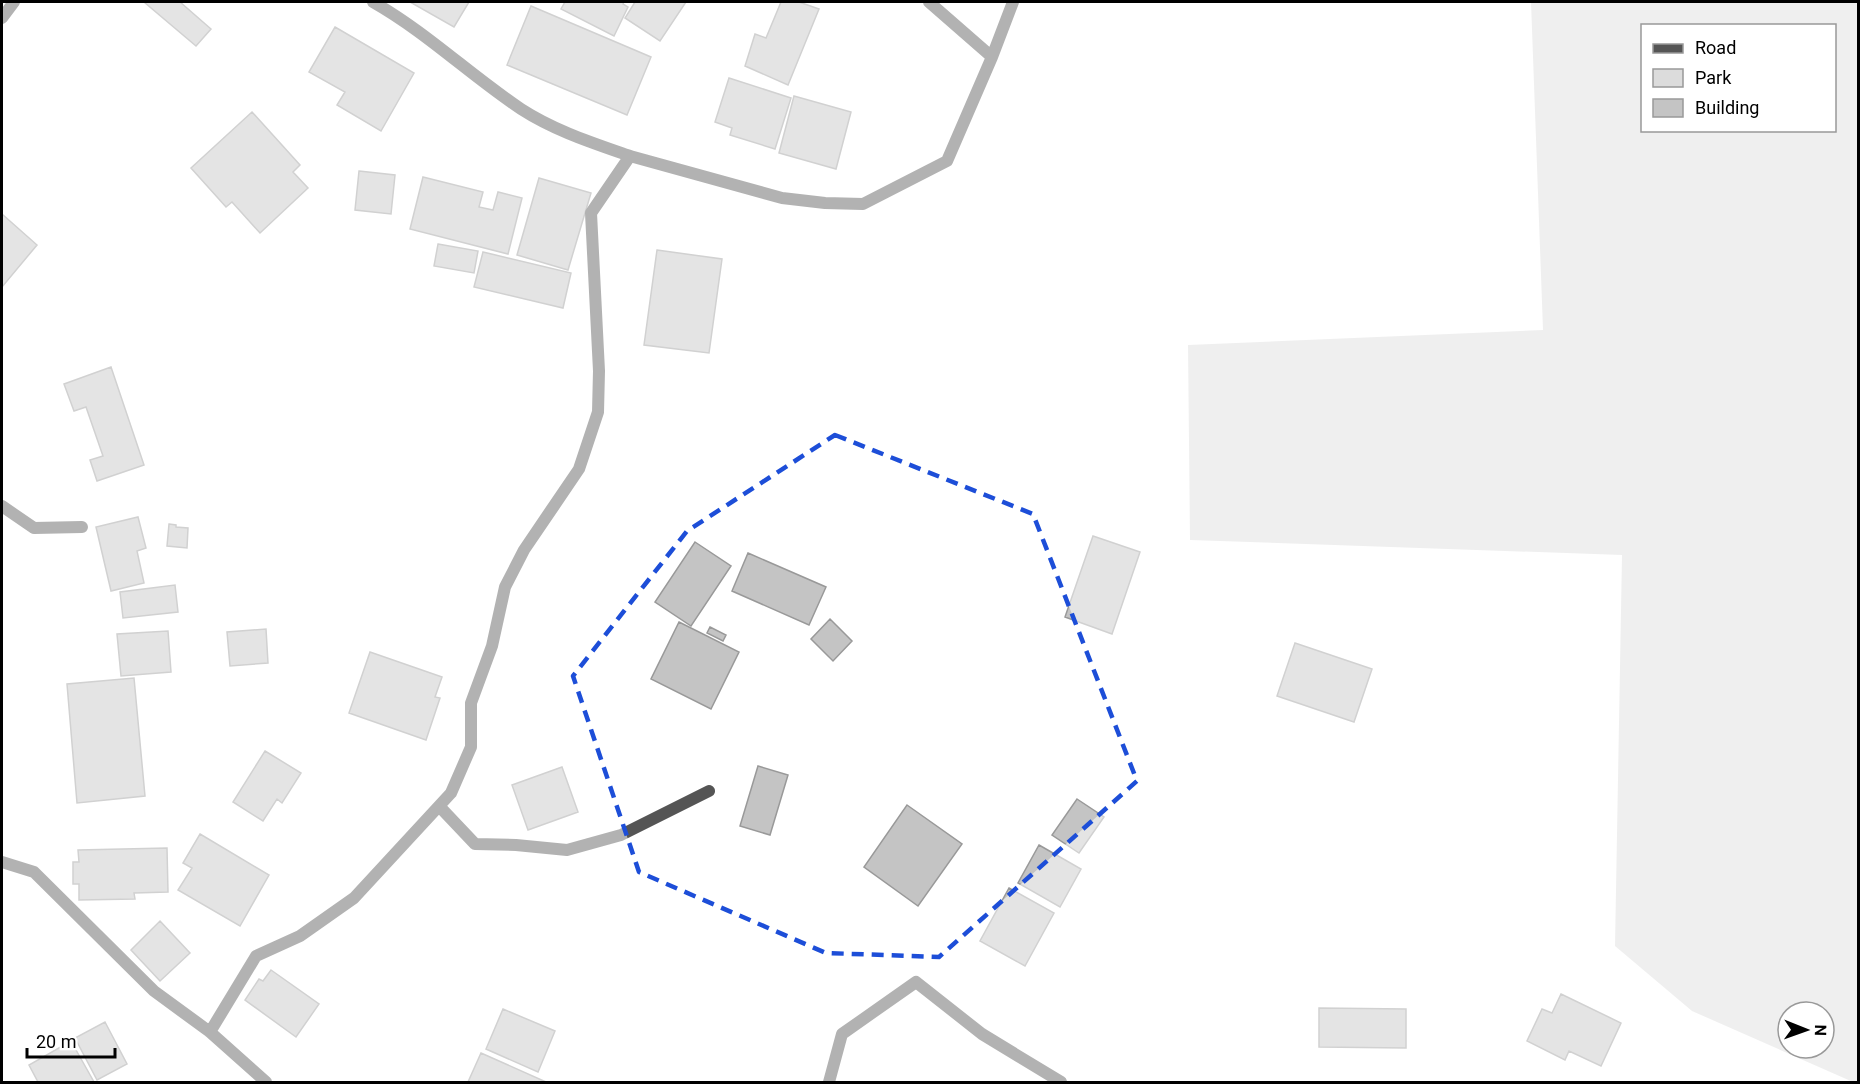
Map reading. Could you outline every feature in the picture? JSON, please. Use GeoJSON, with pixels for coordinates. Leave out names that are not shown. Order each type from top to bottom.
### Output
{"type":"FeatureCollection","features":[{"type":"Feature","properties":{"kind":"street"},"geometry":{"type":"LineString","coordinates":[[2,18],[14,2]]}},
{"type":"Feature","properties":{"kind":"street"},"geometry":{"type":"LineString","coordinates":[[373,2],[400,17],[522,109],[564,132],[630,156],[782,198],[862,204],[947,161],[1013,2]]}},
{"type":"Feature","properties":{"kind":"street"},"geometry":{"type":"LineString","coordinates":[[929,2],[992,57]]}},
{"type":"Feature","properties":{"kind":"street"},"geometry":{"type":"LineString","coordinates":[[210,1032],[256,956],[300,936],[354,898],[451,794],[471,747],[471,703],[492,646],[504,587],[524,550],[579,469],[598,412],[599,371],[591,213],[630,156]]}},
{"type":"Feature","properties":{"kind":"street"},"geometry":{"type":"LineString","coordinates":[[2,507],[34,528],[82,527]]}},
{"type":"Feature","properties":{"kind":"street"},"geometry":{"type":"LineString","coordinates":[[440,806],[475,844],[567,850],[621,835],[709,791]]}},
{"type":"Feature","properties":{"kind":"street"},"geometry":{"type":"LineString","coordinates":[[2,862],[34,872],[154,991],[210,1032],[266,1083]]}},
{"type":"Feature","properties":{"kind":"street"},"geometry":{"type":"LineString","coordinates":[[829,1083],[842,1034],[915,982],[982,1034],[1061,1083]]}},
{"type":"Feature","properties":{"kind":"highlighted area"},"geometry":{"type":"Polygon","coordinates":[[[835,435],[1033,514],[1137,781],[939,957],[826,953],[639,872],[573,676],[687,531],[835,435]]]}},
{"type":"Feature","properties":{"kind":"green space"},"geometry":{"type":"Polygon","coordinates":[[[1531,2],[1858,2],[1858,1082],[1853,1082],[1803,1060],[1836,1060],[1836,1000],[1776,1000],[1776,1048],[1692,1011],[1615,946],[1622,555],[1190,540],[1188,345],[1543,330],[1531,2]]]}},
{"type":"Feature","properties":{"kind":"building"},"geometry":{"type":"Polygon","coordinates":[[[144,2],[180,2],[211,29],[196,46],[144,2]]]}},
{"type":"Feature","properties":{"kind":"building"},"geometry":{"type":"Polygon","coordinates":[[[410,2],[469,2],[454,27],[410,2]]]}},
{"type":"Feature","properties":{"kind":"building"},"geometry":{"type":"Polygon","coordinates":[[[565,2],[624,2],[623,4],[628,7],[614,36],[561,9],[565,2]]]}},
{"type":"Feature","properties":{"kind":"building"},"geometry":{"type":"Polygon","coordinates":[[[635,2],[686,2],[660,41],[625,18],[635,2]]]}},
{"type":"Feature","properties":{"kind":"building"},"geometry":{"type":"Polygon","coordinates":[[[781,2],[799,2],[819,9],[788,85],[745,66],[755,34],[766,38],[781,2]]]}},
{"type":"Feature","properties":{"kind":"building"},"geometry":{"type":"Polygon","coordinates":[[[531,6],[651,57],[627,115],[507,65],[531,6]]]}},
{"type":"Feature","properties":{"kind":"building"},"geometry":{"type":"Polygon","coordinates":[[[335,27],[414,73],[381,131],[337,105],[345,92],[309,72],[335,27]]]}},
{"type":"Feature","properties":{"kind":"building"},"geometry":{"type":"Polygon","coordinates":[[[729,78],[791,98],[775,149],[730,135],[732,128],[715,122],[729,78]]]}},
{"type":"Feature","properties":{"kind":"building"},"geometry":{"type":"Polygon","coordinates":[[[794,96],[851,112],[836,169],[779,153],[794,96]]]}},
{"type":"Feature","properties":{"kind":"building"},"geometry":{"type":"Polygon","coordinates":[[[252,112],[300,165],[293,172],[308,188],[260,233],[232,202],[226,207],[191,168],[252,112]]]}},
{"type":"Feature","properties":{"kind":"building"},"geometry":{"type":"Polygon","coordinates":[[[359,171],[395,175],[391,214],[355,210],[359,171]]]}},
{"type":"Feature","properties":{"kind":"building"},"geometry":{"type":"Polygon","coordinates":[[[423,177],[483,192],[479,207],[493,210],[498,192],[522,198],[508,254],[410,229],[423,177]]]}},
{"type":"Feature","properties":{"kind":"building"},"geometry":{"type":"Polygon","coordinates":[[[539,178],[591,193],[568,270],[517,255],[539,178]]]}},
{"type":"Feature","properties":{"kind":"building"},"geometry":{"type":"Polygon","coordinates":[[[2,214],[37,245],[2,287],[2,214]]]}},
{"type":"Feature","properties":{"kind":"building"},"geometry":{"type":"Polygon","coordinates":[[[438,244],[478,251],[474,273],[434,266],[438,244]]]}},
{"type":"Feature","properties":{"kind":"building"},"geometry":{"type":"Polygon","coordinates":[[[657,250],[722,259],[709,353],[644,345],[657,250]]]}},
{"type":"Feature","properties":{"kind":"building"},"geometry":{"type":"Polygon","coordinates":[[[483,252],[571,273],[563,308],[474,287],[483,252]]]}},
{"type":"Feature","properties":{"kind":"building"},"geometry":{"type":"Polygon","coordinates":[[[111,367],[144,465],[97,481],[90,460],[103,456],[86,407],[74,411],[64,384],[111,367]]]}},
{"type":"Feature","properties":{"kind":"building"},"geometry":{"type":"Polygon","coordinates":[[[138,517],[146,548],[137,551],[144,583],[111,591],[96,527],[138,517]]]}},
{"type":"Feature","properties":{"kind":"building"},"geometry":{"type":"Polygon","coordinates":[[[169,524],[188,528],[187,548],[167,546],[169,524]]]}},
{"type":"Feature","properties":{"kind":"building"},"geometry":{"type":"Polygon","coordinates":[[[1093,536],[1140,552],[1112,634],[1065,617],[1093,536]]]}},
{"type":"Feature","properties":{"kind":"building"},"geometry":{"type":"Polygon","coordinates":[[[695,542],[731,566],[691,626],[655,602],[695,542]]]}},
{"type":"Feature","properties":{"kind":"building"},"geometry":{"type":"Polygon","coordinates":[[[748,553],[826,587],[809,625],[732,591],[748,553]]]}},
{"type":"Feature","properties":{"kind":"building"},"geometry":{"type":"Polygon","coordinates":[[[175,585],[178,612],[123,618],[120,592],[175,585]]]}},
{"type":"Feature","properties":{"kind":"building"},"geometry":{"type":"Polygon","coordinates":[[[830,619],[852,641],[833,661],[811,639],[830,619]]]}},
{"type":"Feature","properties":{"kind":"building"},"geometry":{"type":"Polygon","coordinates":[[[679,622],[739,652],[711,709],[651,679],[679,622]]]}},
{"type":"Feature","properties":{"kind":"building"},"geometry":{"type":"Polygon","coordinates":[[[710,627],[726,635],[723,641],[707,633],[710,627]]]}},
{"type":"Feature","properties":{"kind":"building"},"geometry":{"type":"Polygon","coordinates":[[[266,629],[268,663],[230,666],[227,632],[266,629]]]}},
{"type":"Feature","properties":{"kind":"building"},"geometry":{"type":"Polygon","coordinates":[[[168,631],[171,672],[121,676],[117,634],[168,631]]]}},
{"type":"Feature","properties":{"kind":"building"},"geometry":{"type":"Polygon","coordinates":[[[1295,643],[1372,669],[1354,722],[1277,696],[1295,643]]]}},
{"type":"Feature","properties":{"kind":"building"},"geometry":{"type":"Polygon","coordinates":[[[370,652],[442,677],[435,697],[440,698],[426,740],[349,713],[370,652]]]}},
{"type":"Feature","properties":{"kind":"building"},"geometry":{"type":"Polygon","coordinates":[[[134,678],[145,796],[77,803],[67,684],[134,678]]]}},
{"type":"Feature","properties":{"kind":"building"},"geometry":{"type":"Polygon","coordinates":[[[265,751],[301,773],[282,803],[277,799],[263,821],[233,802],[265,751]]]}},
{"type":"Feature","properties":{"kind":"building"},"geometry":{"type":"Polygon","coordinates":[[[758,766],[788,775],[770,835],[740,826],[758,766]]]}},
{"type":"Feature","properties":{"kind":"building"},"geometry":{"type":"Polygon","coordinates":[[[562,767],[578,812],[528,830],[512,785],[562,767]]]}},
{"type":"Feature","properties":{"kind":"building"},"geometry":{"type":"Polygon","coordinates":[[[1077,799],[1104,817],[1079,853],[1052,835],[1077,799]]]}},
{"type":"Feature","properties":{"kind":"building"},"geometry":{"type":"Polygon","coordinates":[[[907,805],[962,844],[918,906],[864,867],[907,805]]]}},
{"type":"Feature","properties":{"kind":"building"},"geometry":{"type":"Polygon","coordinates":[[[200,834],[269,875],[240,926],[178,890],[192,868],[183,863],[200,834]]]}},
{"type":"Feature","properties":{"kind":"building"},"geometry":{"type":"Polygon","coordinates":[[[1039,845],[1081,869],[1060,907],[1018,883],[1039,845]]]}},
{"type":"Feature","properties":{"kind":"building"},"geometry":{"type":"Polygon","coordinates":[[[167,848],[168,892],[134,893],[135,899],[79,900],[79,884],[73,884],[73,862],[79,862],[78,850],[167,848]]]}},
{"type":"Feature","properties":{"kind":"building"},"geometry":{"type":"Polygon","coordinates":[[[1009,888],[1054,913],[1025,966],[980,941],[1009,888]]]}},
{"type":"Feature","properties":{"kind":"building"},"geometry":{"type":"Polygon","coordinates":[[[160,921],[190,953],[160,981],[131,950],[160,921]]]}},
{"type":"Feature","properties":{"kind":"building"},"geometry":{"type":"Polygon","coordinates":[[[271,970],[319,1004],[296,1037],[245,1000],[259,979],[263,981],[271,970]]]}},
{"type":"Feature","properties":{"kind":"building"},"geometry":{"type":"Polygon","coordinates":[[[1561,994],[1621,1023],[1601,1066],[1569,1051],[1565,1060],[1527,1041],[1542,1009],[1552,1013],[1561,994]]]}},
{"type":"Feature","properties":{"kind":"building"},"geometry":{"type":"Polygon","coordinates":[[[1319,1008],[1406,1009],[1406,1048],[1319,1047],[1319,1008]]]}},
{"type":"Feature","properties":{"kind":"building"},"geometry":{"type":"Polygon","coordinates":[[[503,1009],[555,1031],[538,1072],[486,1049],[503,1009]]]}},
{"type":"Feature","properties":{"kind":"building"},"geometry":{"type":"Polygon","coordinates":[[[105,1022],[127,1064],[97,1080],[75,1038],[105,1022]]]}},
{"type":"Feature","properties":{"kind":"building"},"geometry":{"type":"Polygon","coordinates":[[[71,1041],[94,1082],[38,1082],[29,1065],[71,1041]]]}},
{"type":"Feature","properties":{"kind":"building"},"geometry":{"type":"Polygon","coordinates":[[[481,1053],[546,1082],[468,1082],[481,1053]]]}}]}
